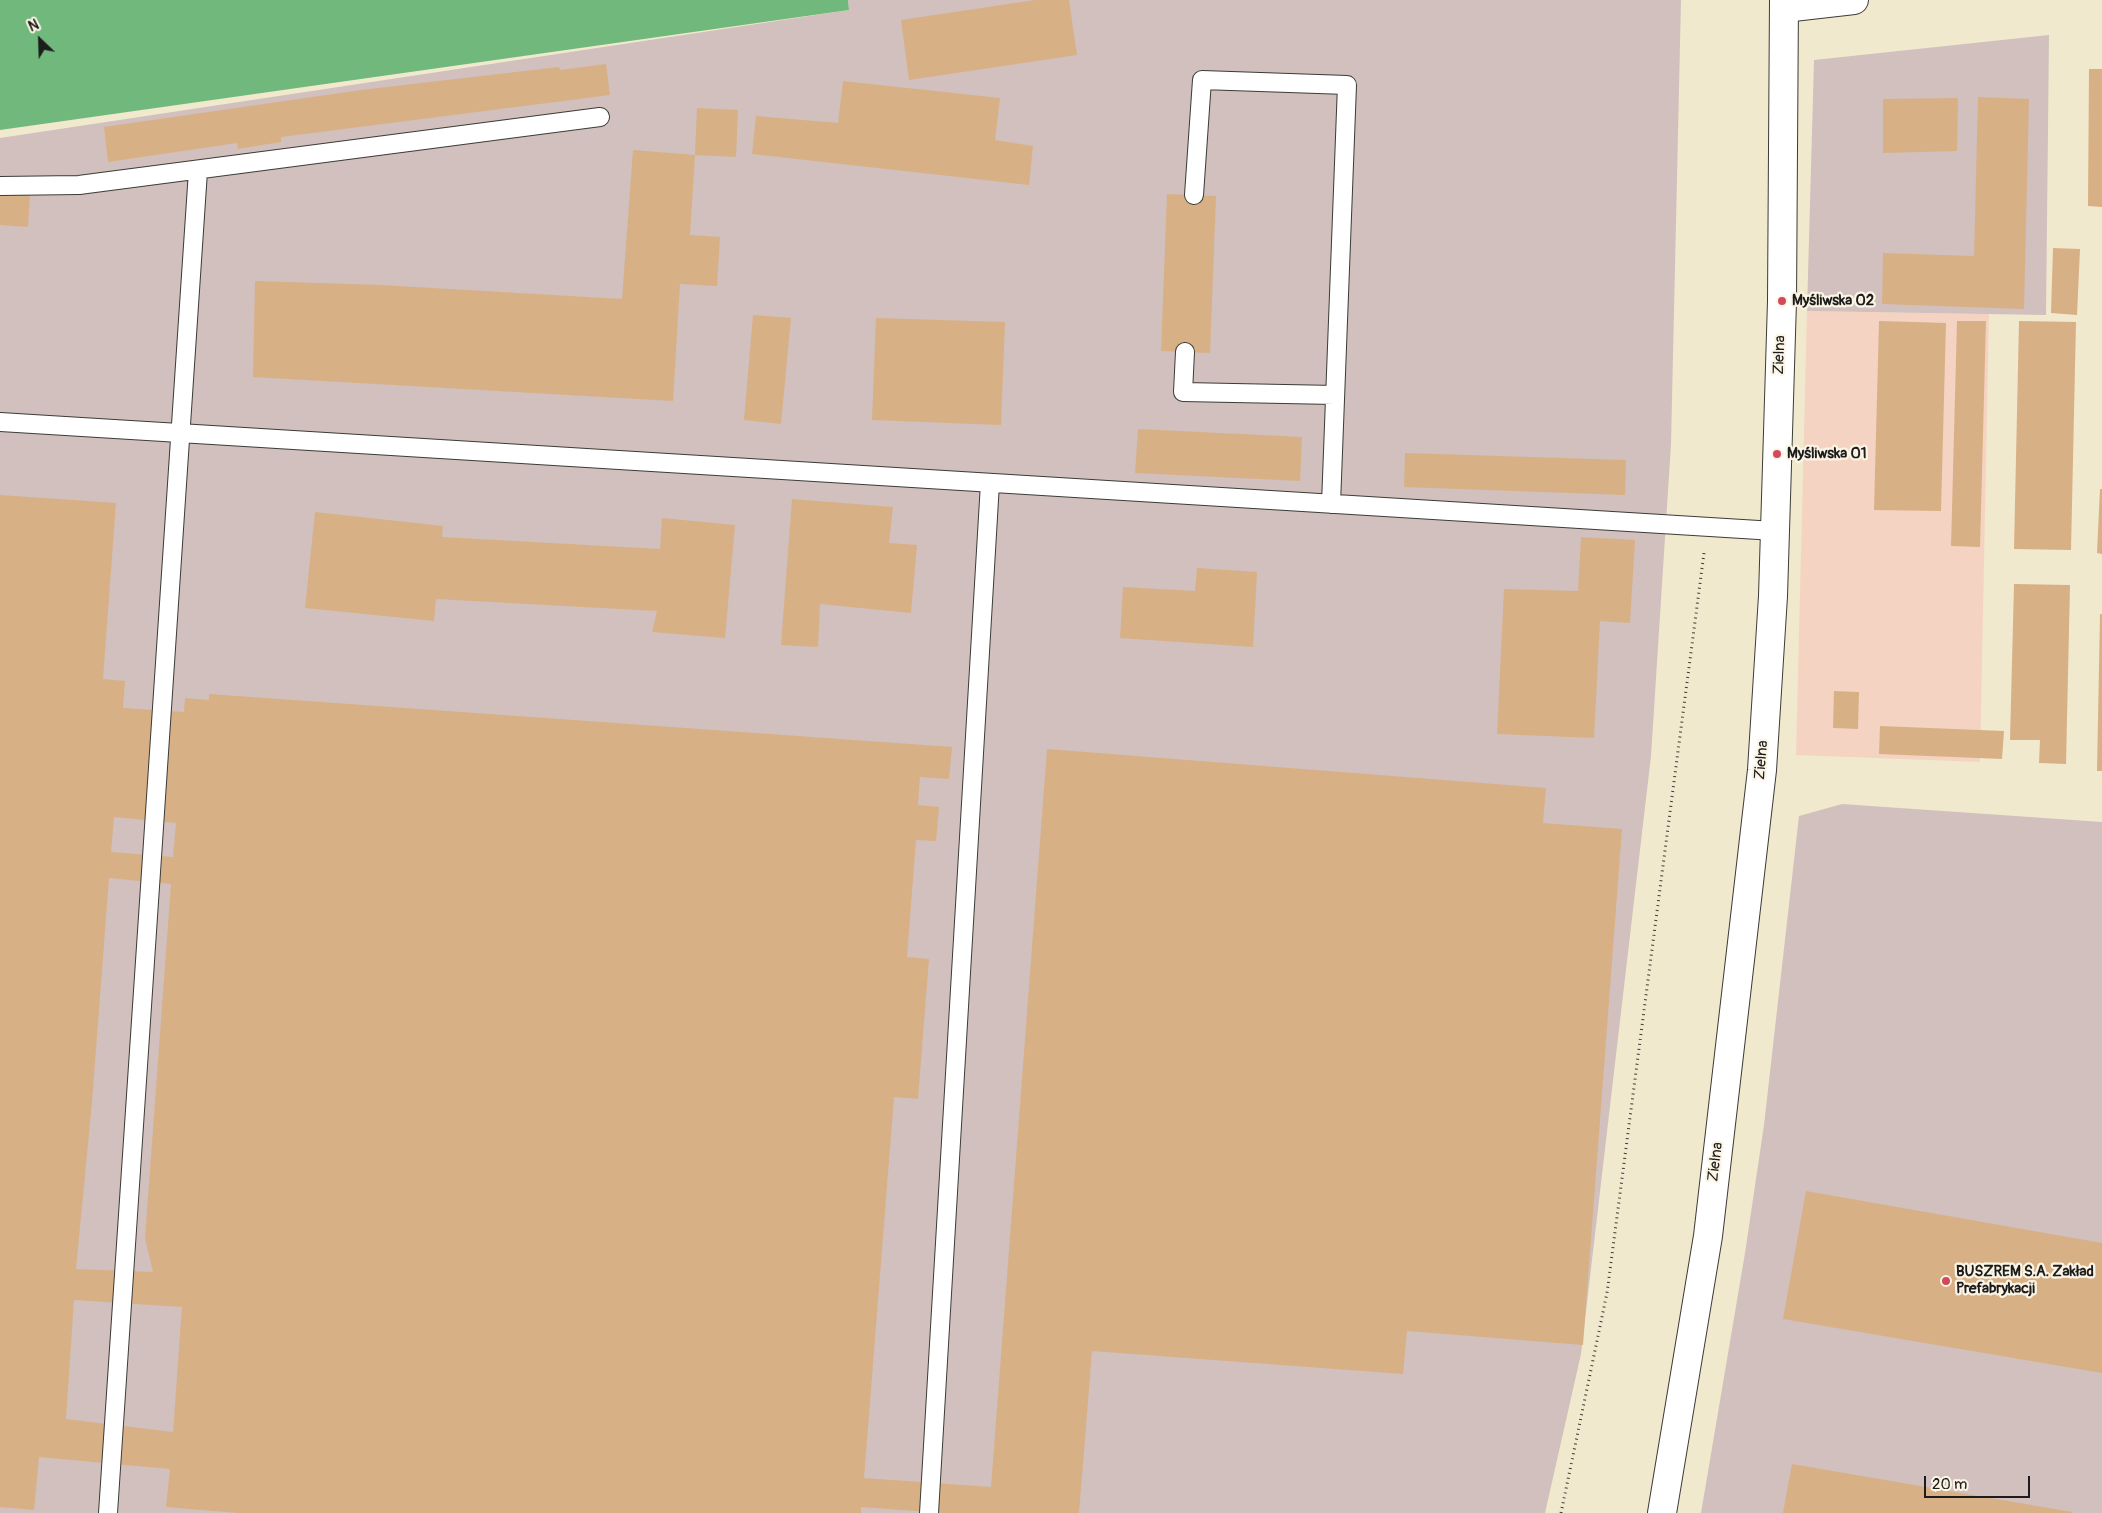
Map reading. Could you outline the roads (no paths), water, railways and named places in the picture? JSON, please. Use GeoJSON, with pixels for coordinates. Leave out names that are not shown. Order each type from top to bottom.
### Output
{"type":"FeatureCollection","features":[{"type":"Feature","properties":{"kind":"street"},"geometry":{"type":"LineString","coordinates":[[1784,4],[1854,0]]}},
{"type":"Feature","properties":{"kind":"street","name":"Zielna"},"geometry":{"type":"LineString","coordinates":[[1662,1513],[1708,1236],[1762,770],[1770,659],[1784,236],[1784,4]]}},
{"type":"Feature","properties":{"kind":"lane"},"geometry":{"type":"LineString","coordinates":[[1194,195],[1202,80],[1347,85],[1331,504]]}},
{"type":"Feature","properties":{"kind":"lane"},"geometry":{"type":"LineString","coordinates":[[0,186],[79,185],[198,171],[600,117]]}},
{"type":"Feature","properties":{"kind":"lane"},"geometry":{"type":"LineString","coordinates":[[108,1513],[198,171]]}},
{"type":"Feature","properties":{"kind":"lane"},"geometry":{"type":"LineString","coordinates":[[1185,352],[1183,392],[1335,395]]}},
{"type":"Feature","properties":{"kind":"lane"},"geometry":{"type":"LineString","coordinates":[[0,422],[1775,531]]}},
{"type":"Feature","properties":{"kind":"lane"},"geometry":{"type":"LineString","coordinates":[[929,1513],[990,483]]}},
{"type":"Feature","properties":{"kind":"place","name":"Myśliwska 02"},"geometry":{"type":"Point","coordinates":[1782,301]}},
{"type":"Feature","properties":{"kind":"place","name":"Myśliwska 01"},"geometry":{"type":"Point","coordinates":[1777,454]}},
{"type":"Feature","properties":{"kind":"place","name":"BUSZREM S.A. Zakład Prefabrykacji"},"geometry":{"type":"Point","coordinates":[1946,1281]}}]}
